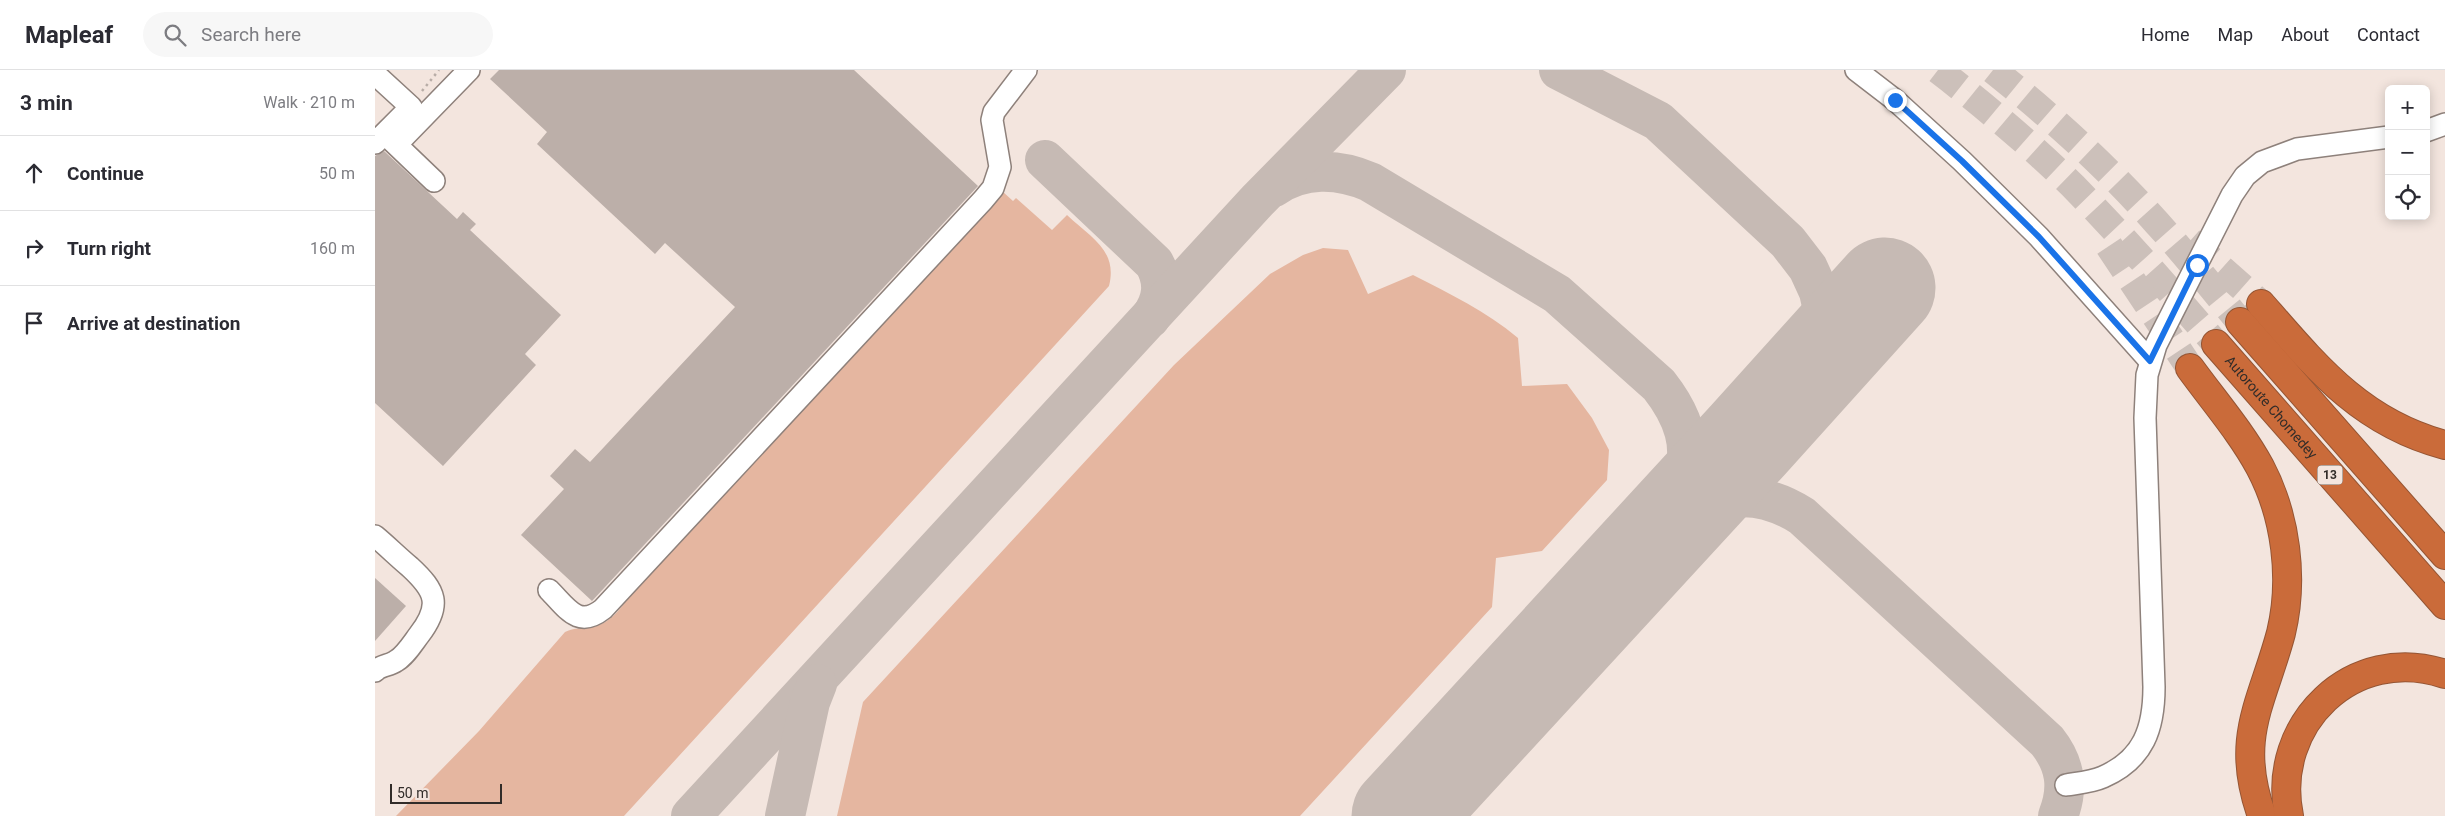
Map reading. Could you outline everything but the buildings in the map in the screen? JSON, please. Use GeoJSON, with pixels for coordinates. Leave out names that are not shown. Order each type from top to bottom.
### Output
{"type":"FeatureCollection","features":[{"type":"Feature","properties":{"kind":"highway"},"geometry":{"type":"LineString","coordinates":[[2261,304],[2320,371],[2358,405],[2397,428],[2445,445]]}},
{"type":"Feature","properties":{"kind":"highway","name":"13"},"geometry":{"type":"LineString","coordinates":[[2240,322],[2445,555]]}},
{"type":"Feature","properties":{"kind":"highway","name":"Autoroute Chomedey"},"geometry":{"type":"LineString","coordinates":[[2216,344],[2445,605]]}},
{"type":"Feature","properties":{"kind":"highway"},"geometry":{"type":"LineString","coordinates":[[2190,368],[2239,434],[2259,466],[2275,505],[2284,542],[2287,584],[2283,622],[2255,710],[2251,736],[2252,780],[2262,816]]}},
{"type":"Feature","properties":{"kind":"highway"},"geometry":{"type":"LineString","coordinates":[[2289,816],[2286,784],[2289,759],[2304,722],[2323,701],[2347,683],[2374,671],[2414,668],[2445,674]]}},
{"type":"Feature","properties":{"kind":"lane"},"geometry":{"type":"LineString","coordinates":[[417,112],[426,95],[449,70]]}},
{"type":"Feature","properties":{"kind":"lane"},"geometry":{"type":"LineString","coordinates":[[434,181],[383,136],[417,112],[469,70]]}},
{"type":"Feature","properties":{"kind":"lane"},"geometry":{"type":"LineString","coordinates":[[549,590],[575,616],[581,618],[595,615],[603,609],[976,207],[993,188],[998,178],[999,154],[993,130],[993,112],[1026,70]]}},
{"type":"Feature","properties":{"kind":"lane"},"geometry":{"type":"LineString","coordinates":[[1856,70],[1895,100],[1976,175],[2066,265],[2150,361]]}},
{"type":"Feature","properties":{"kind":"lane"},"geometry":{"type":"LineString","coordinates":[[375,74],[417,112]]}},
{"type":"Feature","properties":{"kind":"lane"},"geometry":{"type":"LineString","coordinates":[[2429,130],[2445,124]]}},
{"type":"Feature","properties":{"kind":"lane"},"geometry":{"type":"LineString","coordinates":[[2066,785],[2103,777],[2124,765],[2147,738],[2152,721],[2154,687],[2145,418],[2150,361],[2232,195],[2253,168],[2272,157],[2297,149],[2385,138]]}},
{"type":"Feature","properties":{"kind":"lane"},"geometry":{"type":"LineString","coordinates":[[375,536],[427,583],[431,590],[434,605],[429,621],[413,643],[396,661],[379,667],[375,671]]}},
{"type":"Feature","properties":{"kind":"shaded area"},"geometry":{"type":"Polygon","coordinates":[[[1002,191],[1013,201],[1016,198],[1052,230],[1067,215],[1093,238],[1106,254],[1110,263],[1109,286],[624,816],[396,816],[479,731],[565,632],[572,629],[599,625],[616,614],[632,591],[1002,191]]]}},
{"type":"Feature","properties":{"kind":"shaded area"},"geometry":{"type":"Polygon","coordinates":[[[1323,248],[1348,250],[1368,294],[1413,275],[1454,296],[1506,328],[1518,338],[1522,386],[1567,384],[1592,418],[1609,450],[1607,480],[1542,551],[1496,558],[1492,607],[1300,816],[837,816],[863,702],[1174,365],[1270,274],[1303,255],[1323,248]]]}},
{"type":"Feature","properties":{"kind":"taxiway"},"geometry":{"type":"LineString","coordinates":[[691,816],[1257,201],[1386,70]]}},
{"type":"Feature","properties":{"kind":"taxiway"},"geometry":{"type":"LineString","coordinates":[[1559,70],[1658,121],[1788,242],[1808,268],[1819,292],[1824,314],[1824,331],[1815,351],[1775,408],[1748,440]]}},
{"type":"Feature","properties":{"kind":"taxiway"},"geometry":{"type":"LineString","coordinates":[[1045,160],[1154,263],[1160,277],[1161,291],[1158,304],[1150,318]]}},
{"type":"Feature","properties":{"kind":"taxiway"},"geometry":{"type":"LineString","coordinates":[[1274,187],[1285,180],[1297,176],[1321,172],[1346,174],[1370,182],[1557,294],[1659,385],[1675,410],[1684,432],[1687,453],[1684,473],[1677,492],[1665,512],[1650,531],[1569,627],[1558,646]]}},
{"type":"Feature","properties":{"kind":"taxiway"},"geometry":{"type":"LineString","coordinates":[[1661,541],[1693,513],[1709,504],[1727,499],[1744,497],[1763,499],[1782,505],[1802,516],[2047,741],[2058,759],[2064,777],[2064,796],[2058,816]]}},
{"type":"Feature","properties":{"kind":"taxiway"},"geometry":{"type":"LineString","coordinates":[[785,816],[810,702],[817,684]]}},
{"type":"Feature","properties":{"kind":"runway"},"geometry":{"type":"LineString","coordinates":[[1402,816],[1748,440],[1885,288]]}},
{"type":"Feature","properties":{"kind":"tunnel"},"geometry":{"type":"LineString","coordinates":[[1938,70],[2007,126],[2073,186],[2128,244],[2216,344]]}},
{"type":"Feature","properties":{"kind":"tunnel"},"geometry":{"type":"LineString","coordinates":[[1993,70],[2058,124],[2119,182],[2168,235],[2240,322]]}},
{"type":"Feature","properties":{"kind":"tunnel"},"geometry":{"type":"LineString","coordinates":[[2190,241],[2261,304]]}},
{"type":"Feature","properties":{"kind":"tunnel"},"geometry":{"type":"LineString","coordinates":[[2109,246],[2190,368]]}},
{"type":"Feature","properties":{"kind":"route"},"geometry":{"type":"LineString","coordinates":[[1895,100],[1962,161],[2039,237],[2099,301],[2129,339],[2150,361],[2156,345],[2197,265]]}}]}
